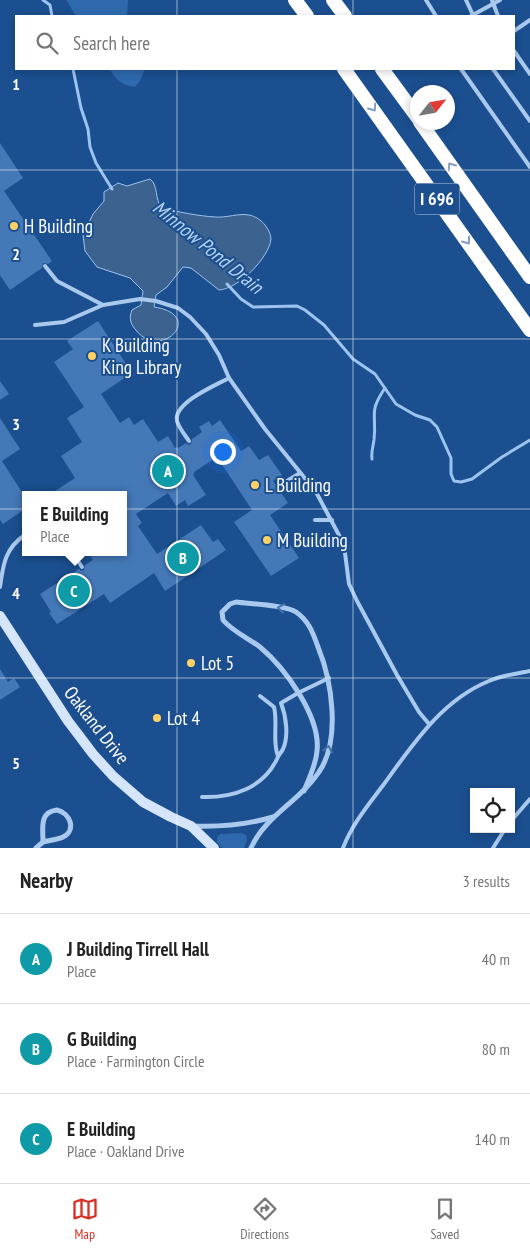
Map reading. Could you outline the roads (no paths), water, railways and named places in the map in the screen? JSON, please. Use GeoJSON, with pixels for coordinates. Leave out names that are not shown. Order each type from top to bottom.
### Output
{"type":"FeatureCollection","features":[{"type":"Feature","properties":{"kind":"highway"},"geometry":{"type":"LineString","coordinates":[[295,0],[306,15]]}},
{"type":"Feature","properties":{"kind":"highway"},"geometry":{"type":"LineString","coordinates":[[333,0],[344,15]]}},
{"type":"Feature","properties":{"kind":"highway","name":"I 696"},"geometry":{"type":"LineString","coordinates":[[345,70],[530,330]]}},
{"type":"Feature","properties":{"kind":"highway"},"geometry":{"type":"LineString","coordinates":[[383,70],[410,107]]}},
{"type":"Feature","properties":{"kind":"highway","name":"I 696"},"geometry":{"type":"LineString","coordinates":[[426,130],[530,277]]}},
{"type":"Feature","properties":{"kind":"street"},"geometry":{"type":"LineString","coordinates":[[251,848],[262,829],[304,791],[322,767],[328,750],[332,724],[329,678],[310,626],[297,613],[288,609],[236,602],[230,604],[225,608],[222,616],[225,622],[261,648],[274,661],[298,693],[313,722],[318,742],[316,760],[304,791]]}},
{"type":"Feature","properties":{"kind":"street","name":"Oakland Drive"},"geometry":{"type":"LineString","coordinates":[[0,616],[68,721],[113,776],[143,802],[191,826],[214,848]]}},
{"type":"Feature","properties":{"kind":"street"},"geometry":{"type":"LineString","coordinates":[[36,848],[42,842],[63,837],[66,834],[70,826],[69,817],[66,813],[52,810],[45,816],[42,825],[42,842]]}},
{"type":"Feature","properties":{"kind":"street"},"geometry":{"type":"LineString","coordinates":[[191,826],[241,825],[274,817]]}},
{"type":"Feature","properties":{"kind":"lane"},"geometry":{"type":"LineString","coordinates":[[426,0],[435,15]]}},
{"type":"Feature","properties":{"kind":"lane"},"geometry":{"type":"LineString","coordinates":[[466,0],[472,15]]}},
{"type":"Feature","properties":{"kind":"lane"},"geometry":{"type":"LineString","coordinates":[[474,15],[493,2],[500,0]]}},
{"type":"Feature","properties":{"kind":"lane"},"geometry":{"type":"LineString","coordinates":[[493,2],[498,15]]}},
{"type":"Feature","properties":{"kind":"lane"},"geometry":{"type":"LineString","coordinates":[[515,30],[530,20]]}},
{"type":"Feature","properties":{"kind":"lane"},"geometry":{"type":"LineString","coordinates":[[515,52],[530,74]]}},
{"type":"Feature","properties":{"kind":"lane"},"geometry":{"type":"LineString","coordinates":[[462,70],[530,167]]}},
{"type":"Feature","properties":{"kind":"lane"},"geometry":{"type":"LineString","coordinates":[[493,70],[530,121]]}},
{"type":"Feature","properties":{"kind":"lane"},"geometry":{"type":"LineString","coordinates":[[45,266],[56,281],[103,305]]}},
{"type":"Feature","properties":{"kind":"lane"},"geometry":{"type":"LineString","coordinates":[[35,325],[64,322],[103,305],[140,299],[156,301],[178,308],[190,317],[206,334],[219,355],[229,378],[316,492],[340,537],[345,553],[349,584],[357,601],[397,675],[419,712],[429,724]]}},
{"type":"Feature","properties":{"kind":"lane"},"geometry":{"type":"LineString","coordinates":[[189,441],[178,424],[176,418],[178,411],[191,399],[229,378]]}},
{"type":"Feature","properties":{"kind":"lane"},"geometry":{"type":"LineString","coordinates":[[282,484],[300,473]]}},
{"type":"Feature","properties":{"kind":"lane"},"geometry":{"type":"LineString","coordinates":[[315,520],[332,520]]}},
{"type":"Feature","properties":{"kind":"lane"},"geometry":{"type":"LineString","coordinates":[[0,587],[1,573],[8,552],[17,540],[22,537]]}},
{"type":"Feature","properties":{"kind":"lane"},"geometry":{"type":"LineString","coordinates":[[75,556],[82,567]]}},
{"type":"Feature","properties":{"kind":"lane"},"geometry":{"type":"LineString","coordinates":[[343,848],[346,838],[360,816],[429,724],[449,706],[473,689],[497,678],[530,671]]}},
{"type":"Feature","properties":{"kind":"lane"},"geometry":{"type":"LineString","coordinates":[[274,707],[329,678]]}},
{"type":"Feature","properties":{"kind":"lane"},"geometry":{"type":"LineString","coordinates":[[260,696],[274,707],[276,722],[274,749],[278,756]]}},
{"type":"Feature","properties":{"kind":"lane"},"geometry":{"type":"LineString","coordinates":[[202,797],[220,797],[254,785],[272,769],[283,750],[286,737],[281,703]]}},
{"type":"Feature","properties":{"kind":"lane"},"geometry":{"type":"LineString","coordinates":[[515,816],[530,799]]}},
{"type":"Feature","properties":{"kind":"lane"},"geometry":{"type":"LineString","coordinates":[[493,848],[502,833]]}},
{"type":"Feature","properties":{"kind":"water"},"geometry":{"type":"Polygon","coordinates":[[[150,179],[155,185],[158,201],[162,208],[188,214],[219,217],[251,216],[262,221],[271,239],[265,255],[259,263],[243,278],[227,288],[219,290],[191,268],[183,267],[167,287],[156,295],[154,307],[169,312],[177,319],[178,326],[174,334],[166,339],[156,341],[145,338],[135,329],[131,322],[132,310],[141,305],[143,291],[130,278],[97,267],[85,251],[83,235],[93,214],[104,201],[104,192],[118,183],[127,186],[150,179]]]}},
{"type":"Feature","properties":{"kind":"waterway","name":"Minnow Pond Drain"},"geometry":{"type":"LineString","coordinates":[[43,0],[50,5],[52,15]]}},
{"type":"Feature","properties":{"kind":"waterway","name":"Minnow Pond Drain"},"geometry":{"type":"LineString","coordinates":[[73,70],[81,108],[88,129],[90,147],[96,163],[112,189]]}},
{"type":"Feature","properties":{"kind":"waterway","name":"Minnow Pond Drain"},"geometry":{"type":"LineString","coordinates":[[227,284],[241,299],[253,307],[297,306],[324,325],[353,359],[375,374],[396,404],[415,415],[430,420],[437,427],[451,458],[451,474],[454,481],[461,482],[472,479],[502,457],[530,440]]}},
{"type":"Feature","properties":{"kind":"waterway"},"geometry":{"type":"LineString","coordinates":[[372,459],[375,431],[374,414],[377,403],[385,388]]}},
{"type":"Feature","properties":{"kind":"place","name":"H Building"},"geometry":{"type":"Point","coordinates":[14,226]}},
{"type":"Feature","properties":{"kind":"place","name":"K Building King Library"},"geometry":{"type":"Point","coordinates":[92,356]}},
{"type":"Feature","properties":{"kind":"place","name":"J Building Tirrell Hall"},"geometry":{"type":"Point","coordinates":[168,471]}},
{"type":"Feature","properties":{"kind":"place","name":"L Building"},"geometry":{"type":"Point","coordinates":[255,485]}},
{"type":"Feature","properties":{"kind":"place","name":"M Building"},"geometry":{"type":"Point","coordinates":[267,540]}},
{"type":"Feature","properties":{"kind":"place","name":"G Building"},"geometry":{"type":"Point","coordinates":[183,558]}},
{"type":"Feature","properties":{"kind":"place","name":"E Building"},"geometry":{"type":"Point","coordinates":[74,591]}},
{"type":"Feature","properties":{"kind":"place","name":"Lot 5"},"geometry":{"type":"Point","coordinates":[191,663]}},
{"type":"Feature","properties":{"kind":"place","name":"Lot 4"},"geometry":{"type":"Point","coordinates":[157,718]}}]}
